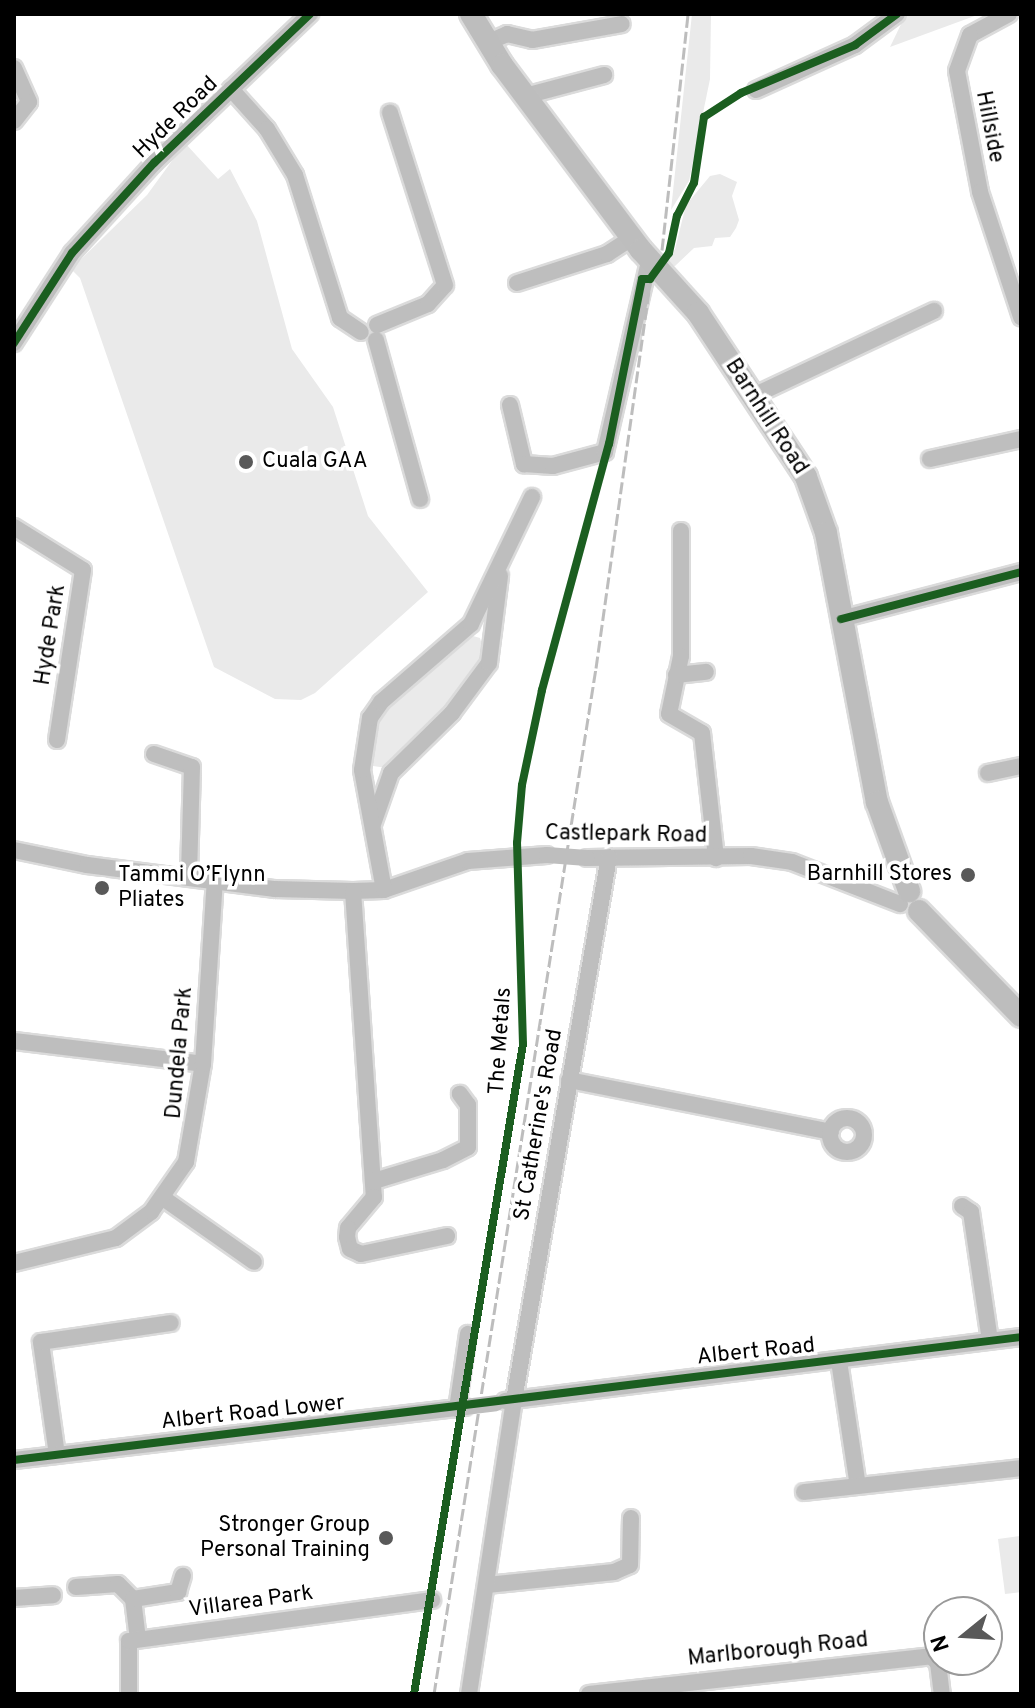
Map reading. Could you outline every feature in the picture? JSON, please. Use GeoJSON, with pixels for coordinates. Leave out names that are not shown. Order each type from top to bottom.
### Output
{"type":"FeatureCollection","features":[{"type":"Feature","properties":{"kind":"main road","name":"Barnhill Road"},"geometry":{"type":"LineString","coordinates":[[471,14],[486,43],[649,261],[698,313],[814,495],[877,802],[910,902],[1018,1008]]}},
{"type":"Feature","properties":{"kind":"street","name":"Hyde Road"},"geometry":{"type":"LineString","coordinates":[[14,343],[72,253],[154,163],[310,14]]}},
{"type":"Feature","properties":{"kind":"street"},"geometry":{"type":"LineString","coordinates":[[756,90],[855,45],[897,14]]}},
{"type":"Feature","properties":{"kind":"street","name":"Hillside"},"geometry":{"type":"LineString","coordinates":[[1009,14],[970,35],[957,71],[980,192],[1021,317]]}},
{"type":"Feature","properties":{"kind":"street"},"geometry":{"type":"LineString","coordinates":[[486,43],[507,34],[532,40],[622,24]]}},
{"type":"Feature","properties":{"kind":"street"},"geometry":{"type":"LineString","coordinates":[[14,68],[29,102],[14,121]]}},
{"type":"Feature","properties":{"kind":"street"},"geometry":{"type":"LineString","coordinates":[[525,96],[604,75]]}},
{"type":"Feature","properties":{"kind":"street"},"geometry":{"type":"LineString","coordinates":[[231,89],[267,129],[295,175],[340,318],[371,333],[420,499]]}},
{"type":"Feature","properties":{"kind":"street"},"geometry":{"type":"LineString","coordinates":[[371,333],[428,304],[445,285],[390,113]]}},
{"type":"Feature","properties":{"kind":"street"},"geometry":{"type":"LineString","coordinates":[[517,283],[607,254],[633,237]]}},
{"type":"Feature","properties":{"kind":"street"},"geometry":{"type":"LineString","coordinates":[[510,405],[524,464],[553,466],[605,452],[649,261]]}},
{"type":"Feature","properties":{"kind":"street"},"geometry":{"type":"LineString","coordinates":[[753,396],[934,311]]}},
{"type":"Feature","properties":{"kind":"street"},"geometry":{"type":"LineString","coordinates":[[930,459],[1021,439]]}},
{"type":"Feature","properties":{"kind":"street"},"geometry":{"type":"LineString","coordinates":[[384,890],[362,770],[370,718],[381,702],[471,624],[532,497]]}},
{"type":"Feature","properties":{"kind":"street","name":"Hyde Park"},"geometry":{"type":"LineString","coordinates":[[14,527],[83,570],[57,740]]}},
{"type":"Feature","properties":{"kind":"street"},"geometry":{"type":"LineString","coordinates":[[681,531],[681,656],[669,714],[702,733],[716,858]]}},
{"type":"Feature","properties":{"kind":"street"},"geometry":{"type":"LineString","coordinates":[[372,827],[391,773],[452,713],[489,663],[502,563]]}},
{"type":"Feature","properties":{"kind":"street"},"geometry":{"type":"LineString","coordinates":[[841,619],[1021,572]]}},
{"type":"Feature","properties":{"kind":"street"},"geometry":{"type":"LineString","coordinates":[[471,624],[493,629]]}},
{"type":"Feature","properties":{"kind":"street"},"geometry":{"type":"LineString","coordinates":[[676,675],[706,672]]}},
{"type":"Feature","properties":{"kind":"street"},"geometry":{"type":"LineString","coordinates":[[154,754],[192,767],[189,877]]}},
{"type":"Feature","properties":{"kind":"street"},"geometry":{"type":"LineString","coordinates":[[988,773],[1021,766]]}},
{"type":"Feature","properties":{"kind":"street"},"geometry":{"type":"LineString","coordinates":[[362,770],[391,773]]}},
{"type":"Feature","properties":{"kind":"street","name":"Castlepark Road"},"geometry":{"type":"LineString","coordinates":[[14,850],[87,865],[275,889],[353,891],[384,890],[468,861],[547,855],[792,862],[910,902]]}},
{"type":"Feature","properties":{"kind":"street","name":"St Catherine's Road"},"geometry":{"type":"LineString","coordinates":[[469,1694],[514,1400],[609,857]]}},
{"type":"Feature","properties":{"kind":"street","name":"Dundela Park"},"geometry":{"type":"LineString","coordinates":[[14,1263],[116,1238],[163,1198],[193,1140],[203,1064],[215,880]]}},
{"type":"Feature","properties":{"kind":"street"},"geometry":{"type":"LineString","coordinates":[[353,891],[374,1185],[348,1228],[350,1249],[361,1254],[447,1236]]}},
{"type":"Feature","properties":{"kind":"street"},"geometry":{"type":"LineString","coordinates":[[14,1041],[203,1064]]}},
{"type":"Feature","properties":{"kind":"street"},"geometry":{"type":"LineString","coordinates":[[569,1080],[831,1132]]}},
{"type":"Feature","properties":{"kind":"street"},"geometry":{"type":"LineString","coordinates":[[374,1185],[443,1160],[468,1147],[468,1105],[460,1094]]}},
{"type":"Feature","properties":{"kind":"street"},"geometry":{"type":"LineString","coordinates":[[163,1198],[254,1262]]}},
{"type":"Feature","properties":{"kind":"street"},"geometry":{"type":"LineString","coordinates":[[962,1206],[971,1212],[990,1340]]}},
{"type":"Feature","properties":{"kind":"street"},"geometry":{"type":"LineString","coordinates":[[57,1455],[41,1342],[171,1323]]}},
{"type":"Feature","properties":{"kind":"street"},"geometry":{"type":"LineString","coordinates":[[461,1408],[468,1334]]}},
{"type":"Feature","properties":{"kind":"street","name":"Albert Road"},"geometry":{"type":"LineString","coordinates":[[496,1403],[1021,1337]]}},
{"type":"Feature","properties":{"kind":"street"},"geometry":{"type":"LineString","coordinates":[[839,1361],[858,1486]]}},
{"type":"Feature","properties":{"kind":"street","name":"Albert Road Lower"},"geometry":{"type":"LineString","coordinates":[[14,1460],[496,1403]]}},
{"type":"Feature","properties":{"kind":"street"},"geometry":{"type":"LineString","coordinates":[[804,1492],[1021,1468]]}},
{"type":"Feature","properties":{"kind":"street"},"geometry":{"type":"LineString","coordinates":[[487,1585],[614,1572],[630,1565],[631,1518]]}},
{"type":"Feature","properties":{"kind":"street"},"geometry":{"type":"LineString","coordinates":[[133,1599],[178,1592],[183,1576]]}},
{"type":"Feature","properties":{"kind":"street"},"geometry":{"type":"LineString","coordinates":[[76,1587],[118,1584],[133,1599],[138,1639],[129,1641],[129,1694]]}},
{"type":"Feature","properties":{"kind":"street"},"geometry":{"type":"LineString","coordinates":[[14,1598],[53,1595]]}},
{"type":"Feature","properties":{"kind":"street","name":"Villarea Park"},"geometry":{"type":"LineString","coordinates":[[138,1639],[432,1600]]}},
{"type":"Feature","properties":{"kind":"street","name":"Marlborough Road"},"geometry":{"type":"LineString","coordinates":[[589,1694],[931,1656],[938,1663],[942,1694]]}},
{"type":"Feature","properties":{"kind":"shaded area"},"geometry":{"type":"Polygon","coordinates":[[[692,14],[711,14],[710,79],[689,181],[671,210],[692,14]]]}},
{"type":"Feature","properties":{"kind":"shaded area"},"geometry":{"type":"Polygon","coordinates":[[[906,14],[980,14],[890,47],[906,14]]]}},
{"type":"Feature","properties":{"kind":"shaded area","name":"Cuala GAA"},"geometry":{"type":"Polygon","coordinates":[[[185,143],[218,179],[230,169],[257,221],[292,349],[333,407],[368,516],[428,592],[315,693],[301,700],[275,699],[214,667],[80,278],[71,269],[147,195],[185,143]]]}},
{"type":"Feature","properties":{"kind":"shaded area"},"geometry":{"type":"Polygon","coordinates":[[[720,174],[737,182],[732,196],[739,220],[736,228],[730,237],[715,238],[712,246],[694,248],[675,266],[665,265],[675,249],[686,205],[710,176],[720,174]]]}},
{"type":"Feature","properties":{"kind":"shaded area"},"geometry":{"type":"Polygon","coordinates":[[[466,634],[480,638],[484,653],[461,693],[387,768],[373,766],[368,761],[377,714],[466,634]]]}},
{"type":"Feature","properties":{"kind":"shaded area"},"geometry":{"type":"Polygon","coordinates":[[[1020,1536],[1021,1592],[1005,1594],[998,1539],[1020,1536]]]}},
{"type":"Feature","properties":{"kind":"railway"},"geometry":{"type":"LineString","coordinates":[[662,250],[688,14]]}},
{"type":"Feature","properties":{"kind":"railway"},"geometry":{"type":"LineString","coordinates":[[434,1694],[596,668],[650,283]]}},
{"type":"Feature","properties":{"kind":"cycle path"},"geometry":{"type":"LineString","coordinates":[[14,343],[72,253],[154,163],[310,14]]}},
{"type":"Feature","properties":{"kind":"cycle path","name":"The Metals"},"geometry":{"type":"LineString","coordinates":[[414,1694],[523,1044],[517,843],[522,785],[542,690],[609,444],[642,279],[650,279],[669,253],[677,216],[694,183],[704,117],[741,93],[855,45],[897,14]]}},
{"type":"Feature","properties":{"kind":"cycle path"},"geometry":{"type":"LineString","coordinates":[[841,619],[1021,572]]}},
{"type":"Feature","properties":{"kind":"cycle path"},"geometry":{"type":"LineString","coordinates":[[14,1460],[1021,1337]]}},
{"type":"Feature","properties":{"kind":"place","name":"Cuala GAA"},"geometry":{"type":"Point","coordinates":[246,462]}},
{"type":"Feature","properties":{"kind":"place","name":"Barnhill Stores"},"geometry":{"type":"Point","coordinates":[968,875]}},
{"type":"Feature","properties":{"kind":"place","name":"Tammi O’Flynn Pliates"},"geometry":{"type":"Point","coordinates":[102,888]}},
{"type":"Feature","properties":{"kind":"place","name":"Stronger Group Personal Training"},"geometry":{"type":"Point","coordinates":[386,1538]}}]}
